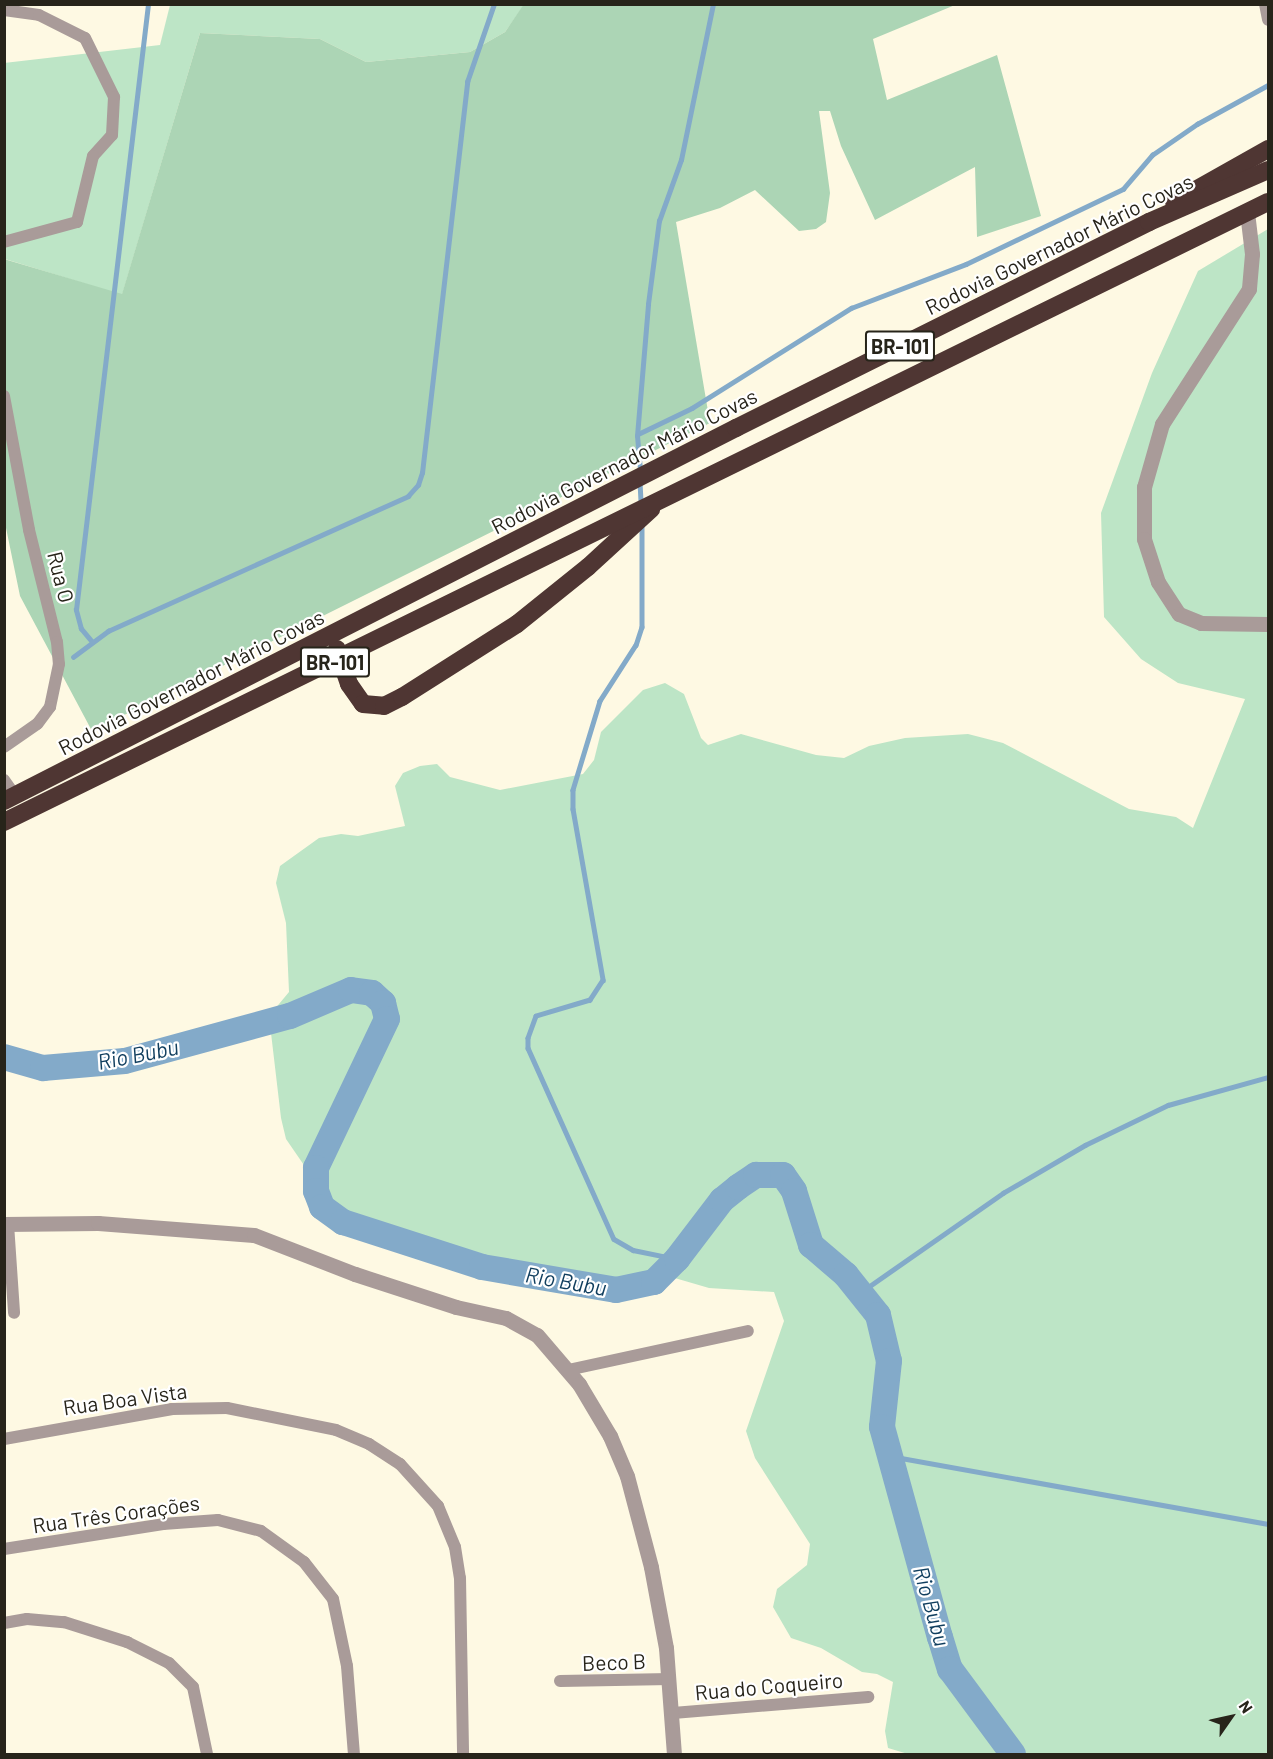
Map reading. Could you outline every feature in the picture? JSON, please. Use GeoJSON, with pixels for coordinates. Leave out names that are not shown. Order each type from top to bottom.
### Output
{"type":"FeatureCollection","features":[{"type":"Feature","properties":{"kind":"highway"},"geometry":{"type":"LineString","coordinates":[[1149,222],[1184,195],[1269,149]]}},
{"type":"Feature","properties":{"kind":"highway","name":"Rodovia Governador Mário Covas"},"geometry":{"type":"LineString","coordinates":[[10,799],[1149,222],[1269,170]]}},
{"type":"Feature","properties":{"kind":"highway","name":"Rodovia Governador Mário Covas"},"geometry":{"type":"LineString","coordinates":[[4,822],[150,747],[339,660],[663,497],[1269,202]]}},
{"type":"Feature","properties":{"kind":"highway"},"geometry":{"type":"LineString","coordinates":[[576,512],[548,538],[342,640],[337,650],[339,660],[363,704],[384,706],[480,650],[553,596],[663,497]]}},
{"type":"Feature","properties":{"kind":"street"},"geometry":{"type":"LineString","coordinates":[[1265,4],[1269,20]]}},
{"type":"Feature","properties":{"kind":"street"},"geometry":{"type":"LineString","coordinates":[[4,10],[39,15],[85,38],[114,97],[111,135],[93,156],[77,222],[4,242]]}},
{"type":"Feature","properties":{"kind":"street"},"geometry":{"type":"LineString","coordinates":[[1247,212],[1252,255],[1249,289],[1162,424],[1144,487],[1144,539],[1158,582],[1179,614],[1201,623],[1269,624]]}},
{"type":"Feature","properties":{"kind":"street","name":"Rua O"},"geometry":{"type":"LineString","coordinates":[[4,396],[29,530],[57,642],[58,664],[50,707],[37,724],[4,747]]}},
{"type":"Feature","properties":{"kind":"street"},"geometry":{"type":"LineString","coordinates":[[4,780],[10,799]]}},
{"type":"Feature","properties":{"kind":"street"},"geometry":{"type":"LineString","coordinates":[[14,1313],[6,1224],[98,1223],[254,1235],[355,1274],[456,1307],[506,1318],[537,1335],[568,1370],[605,1426],[627,1476],[651,1567],[670,1680],[674,1755]]}},
{"type":"Feature","properties":{"kind":"street"},"geometry":{"type":"LineString","coordinates":[[568,1370],[748,1331]]}},
{"type":"Feature","properties":{"kind":"street","name":"Rua Boa Vista"},"geometry":{"type":"LineString","coordinates":[[4,1439],[172,1408],[227,1408],[336,1430],[369,1444],[400,1464],[438,1506],[455,1546],[460,1578],[463,1755]]}},
{"type":"Feature","properties":{"kind":"street","name":"Rua Três Corações"},"geometry":{"type":"LineString","coordinates":[[4,1549],[207,1521],[245,1524],[261,1530],[304,1562],[333,1599],[347,1666],[354,1755]]}},
{"type":"Feature","properties":{"kind":"street"},"geometry":{"type":"LineString","coordinates":[[4,1623],[27,1619],[64,1622],[127,1642],[169,1663],[193,1687],[207,1755]]}},
{"type":"Feature","properties":{"kind":"street","name":"Beco B"},"geometry":{"type":"LineString","coordinates":[[560,1681],[670,1680]]}},
{"type":"Feature","properties":{"kind":"street","name":"Rua do Coqueiro"},"geometry":{"type":"LineString","coordinates":[[673,1713],[868,1697]]}},
{"type":"Feature","properties":{"kind":"green space"},"geometry":{"type":"Polygon","coordinates":[[[524,4],[955,5],[873,39],[887,100],[997,55],[1041,216],[977,237],[975,167],[875,220],[841,146],[830,111],[819,111],[830,193],[826,222],[816,229],[799,231],[755,190],[720,208],[676,222],[710,423],[92,731],[20,596],[5,523],[4,259],[122,294],[200,33],[320,39],[366,62],[470,52],[505,32],[524,4]]]}},
{"type":"Feature","properties":{"kind":"green space"},"geometry":{"type":"Polygon","coordinates":[[[170,5],[524,5],[505,32],[470,52],[366,62],[320,39],[200,33],[122,295],[5,259],[4,63],[160,45],[170,5]]]}},
{"type":"Feature","properties":{"kind":"green space"},"geometry":{"type":"Polygon","coordinates":[[[1268,229],[1268,1754],[908,1754],[888,1748],[885,1731],[893,1682],[877,1674],[862,1672],[821,1648],[791,1638],[773,1607],[777,1589],[807,1565],[810,1544],[755,1458],[746,1431],[784,1321],[774,1292],[709,1288],[661,1274],[603,1295],[583,1287],[563,1287],[445,1264],[381,1242],[341,1219],[286,1139],[281,1118],[269,1016],[289,992],[286,923],[276,883],[280,866],[319,838],[341,834],[358,836],[405,826],[395,786],[403,773],[420,766],[437,764],[450,777],[500,790],[583,774],[594,760],[601,732],[643,690],[665,683],[684,694],[701,738],[708,745],[741,734],[816,755],[844,758],[869,746],[905,738],[968,734],[1003,743],[1129,809],[1176,817],[1193,828],[1245,699],[1178,683],[1141,659],[1104,617],[1101,513],[1152,373],[1198,271],[1268,229]]]}},
{"type":"Feature","properties":{"kind":"waterway"},"geometry":{"type":"LineString","coordinates":[[92,642],[81,629],[76,610],[148,4]]}},
{"type":"Feature","properties":{"kind":"waterway"},"geometry":{"type":"LineString","coordinates":[[73,657],[108,631],[408,496],[418,485],[422,473],[467,82],[494,4]]}},
{"type":"Feature","properties":{"kind":"waterway"},"geometry":{"type":"LineString","coordinates":[[640,470],[637,436],[648,304],[659,221],[681,160],[713,4]]}},
{"type":"Feature","properties":{"kind":"waterway"},"geometry":{"type":"LineString","coordinates":[[638,434],[692,408],[851,308],[966,264],[1123,189],[1152,155],[1197,124],[1268,85]]}},
{"type":"Feature","properties":{"kind":"waterway"},"geometry":{"type":"LineString","coordinates":[[640,482],[641,503]]}},
{"type":"Feature","properties":{"kind":"waterway"},"geometry":{"type":"LineString","coordinates":[[642,524],[642,627],[636,645],[600,701],[573,790],[573,809],[603,980],[590,1000],[536,1016],[528,1038],[528,1048],[614,1239],[633,1250],[677,1259]]}},
{"type":"Feature","properties":{"kind":"waterway","name":"Rio Bubu"},"geometry":{"type":"LineString","coordinates":[[4,1057],[43,1068],[125,1061],[290,1016],[351,990],[372,993],[383,1003],[387,1019],[316,1168],[316,1191],[322,1207],[343,1222],[482,1267],[616,1290],[654,1282],[677,1259],[722,1200],[738,1187],[756,1175],[783,1175],[794,1191],[811,1245],[846,1275],[878,1315],[889,1361],[882,1427],[940,1637],[950,1669],[1013,1754]]}},
{"type":"Feature","properties":{"kind":"waterway"},"geometry":{"type":"LineString","coordinates":[[861,1292],[1003,1193],[1085,1145],[1168,1105],[1268,1077]]}},
{"type":"Feature","properties":{"kind":"waterway"},"geometry":{"type":"LineString","coordinates":[[890,1456],[1268,1524]]}}]}
